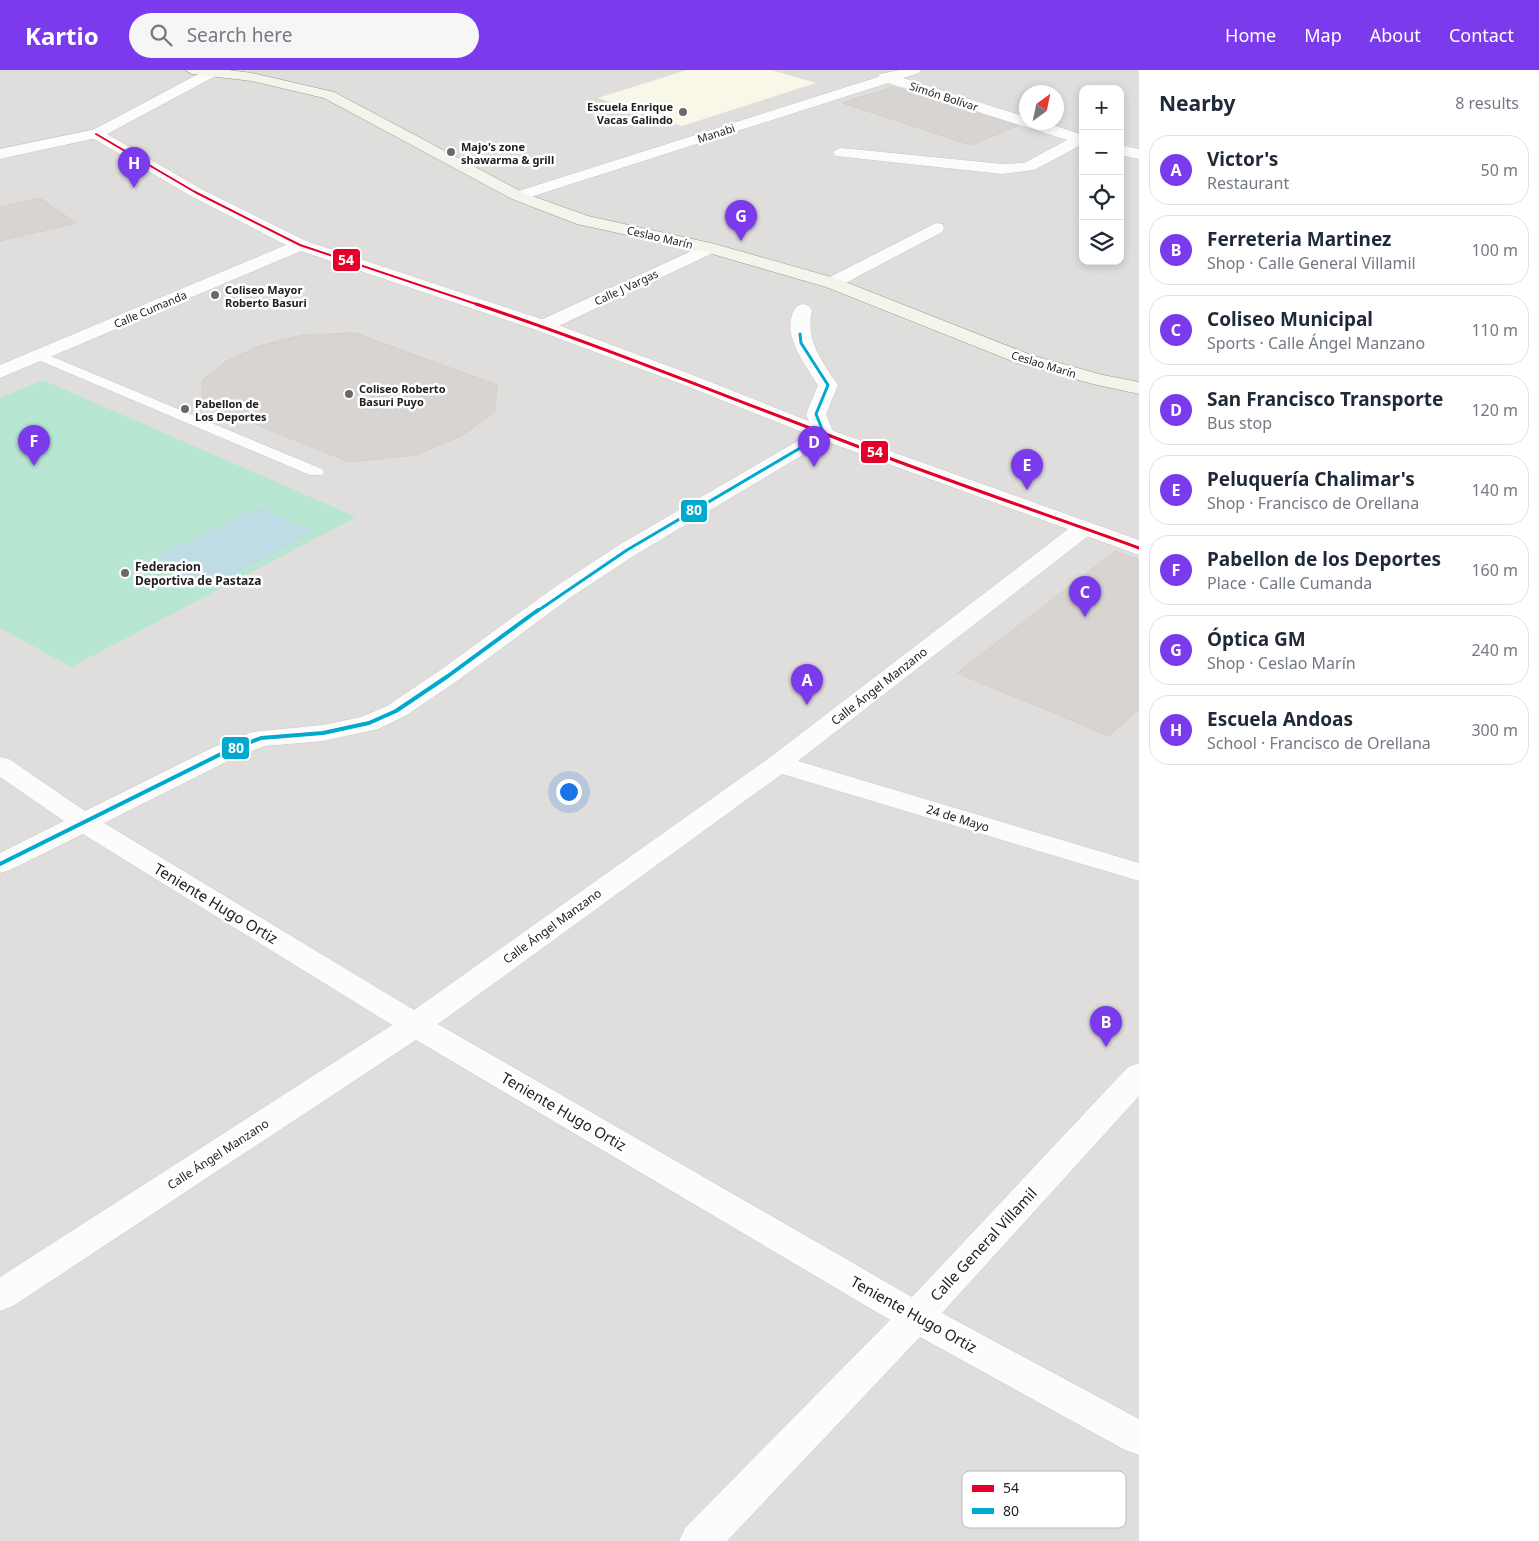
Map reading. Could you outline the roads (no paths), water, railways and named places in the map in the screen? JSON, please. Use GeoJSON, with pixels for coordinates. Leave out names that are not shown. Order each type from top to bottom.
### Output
{"type":"FeatureCollection","features":[{"type":"Feature","properties":{"kind":"main road","name":"Ceslao Marín"},"geometry":{"type":"LineString","coordinates":[[192,70],[214,71],[292,85],[329,95],[518,196],[583,220],[709,248],[832,283],[1024,359],[1100,380],[1139,388]]}},
{"type":"Feature","properties":{"kind":"street","name":"Simón Bolívar"},"geometry":{"type":"LineString","coordinates":[[861,70],[1019,119]]}},
{"type":"Feature","properties":{"kind":"street","name":"Manabi"},"geometry":{"type":"LineString","coordinates":[[518,196],[914,70]]}},
{"type":"Feature","properties":{"kind":"street"},"geometry":{"type":"LineString","coordinates":[[0,154],[96,134],[214,71]]}},
{"type":"Feature","properties":{"kind":"street","name":"Simón Bolívar"},"geometry":{"type":"LineString","coordinates":[[1052,130],[1079,138]]}},
{"type":"Feature","properties":{"kind":"street"},"geometry":{"type":"LineString","coordinates":[[96,134],[195,192],[300,245],[543,326],[691,381],[824,434],[1139,548]]}},
{"type":"Feature","properties":{"kind":"street"},"geometry":{"type":"LineString","coordinates":[[841,153],[1010,169],[1028,167],[1079,140]]}},
{"type":"Feature","properties":{"kind":"street"},"geometry":{"type":"LineString","coordinates":[[1124,151],[1139,154]]}},
{"type":"Feature","properties":{"kind":"street"},"geometry":{"type":"LineString","coordinates":[[832,283],[936,228]]}},
{"type":"Feature","properties":{"kind":"street","name":"Calle Cumanda"},"geometry":{"type":"LineString","coordinates":[[0,372],[300,245]]}},
{"type":"Feature","properties":{"kind":"street","name":"Calle J Vargas"},"geometry":{"type":"LineString","coordinates":[[543,326],[709,248]]}},
{"type":"Feature","properties":{"kind":"street"},"geometry":{"type":"LineString","coordinates":[[802,310],[798,323],[801,342],[828,385],[816,414],[824,434]]}},
{"type":"Feature","properties":{"kind":"street"},"geometry":{"type":"LineString","coordinates":[[0,864],[223,753],[261,738],[323,733],[369,723],[396,711],[448,676],[563,592],[627,550],[824,434]]}},
{"type":"Feature","properties":{"kind":"street","name":"Calle Ángel Manzano"},"geometry":{"type":"LineString","coordinates":[[0,1296],[415,1025],[778,764],[1084,528]]}},
{"type":"Feature","properties":{"kind":"street","name":"24 de Mayo"},"geometry":{"type":"LineString","coordinates":[[778,764],[1139,872]]}},
{"type":"Feature","properties":{"kind":"street","name":"Teniente Hugo Ortiz"},"geometry":{"type":"LineString","coordinates":[[0,766],[83,822],[415,1025],[916,1316],[1139,1438]]}},
{"type":"Feature","properties":{"kind":"street","name":"Calle General Villamil"},"geometry":{"type":"LineString","coordinates":[[700,1541],[916,1316],[1139,1075]]}},
{"type":"Feature","properties":{"kind":"lane"},"geometry":{"type":"LineString","coordinates":[[41,356],[316,472]]}},
{"type":"Feature","properties":{"kind":"water"},"geometry":{"type":"Polygon","coordinates":[[[259,507],[315,532],[206,588],[150,560],[259,507]]]}},
{"type":"Feature","properties":{"kind":"place","name":"Escuela Enrique Vacas Galindo"},"geometry":{"type":"Point","coordinates":[683,112]}},
{"type":"Feature","properties":{"kind":"place","name":"Majo's zone shawarma & grill"},"geometry":{"type":"Point","coordinates":[451,152]}},
{"type":"Feature","properties":{"kind":"place","name":"Escuela Andoas"},"geometry":{"type":"Point","coordinates":[134,188]}},
{"type":"Feature","properties":{"kind":"place","name":"Óptica GM"},"geometry":{"type":"Point","coordinates":[741,241]}},
{"type":"Feature","properties":{"kind":"place","name":"Coliseo Mayor Roberto Basuri"},"geometry":{"type":"Point","coordinates":[215,295]}},
{"type":"Feature","properties":{"kind":"place","name":"Coliseo Roberto Basuri Puyo"},"geometry":{"type":"Point","coordinates":[349,394]}},
{"type":"Feature","properties":{"kind":"place","name":"Pabellon de Los Deportes"},"geometry":{"type":"Point","coordinates":[185,409]}},
{"type":"Feature","properties":{"kind":"place","name":"Pabellon de los Deportes"},"geometry":{"type":"Point","coordinates":[34,466]}},
{"type":"Feature","properties":{"kind":"place","name":"San Francisco Transporte"},"geometry":{"type":"Point","coordinates":[814,467]}},
{"type":"Feature","properties":{"kind":"place","name":"Peluquería Chalimar's"},"geometry":{"type":"Point","coordinates":[1027,490]}},
{"type":"Feature","properties":{"kind":"place","name":"Federacion Deportiva de Pastaza"},"geometry":{"type":"Point","coordinates":[125,573]}},
{"type":"Feature","properties":{"kind":"place","name":"Coliseo Municipal"},"geometry":{"type":"Point","coordinates":[1085,617]}},
{"type":"Feature","properties":{"kind":"place","name":"Victor's"},"geometry":{"type":"Point","coordinates":[807,705]}},
{"type":"Feature","properties":{"kind":"place","name":"Ferreteria Martinez"},"geometry":{"type":"Point","coordinates":[1106,1047]}}]}
